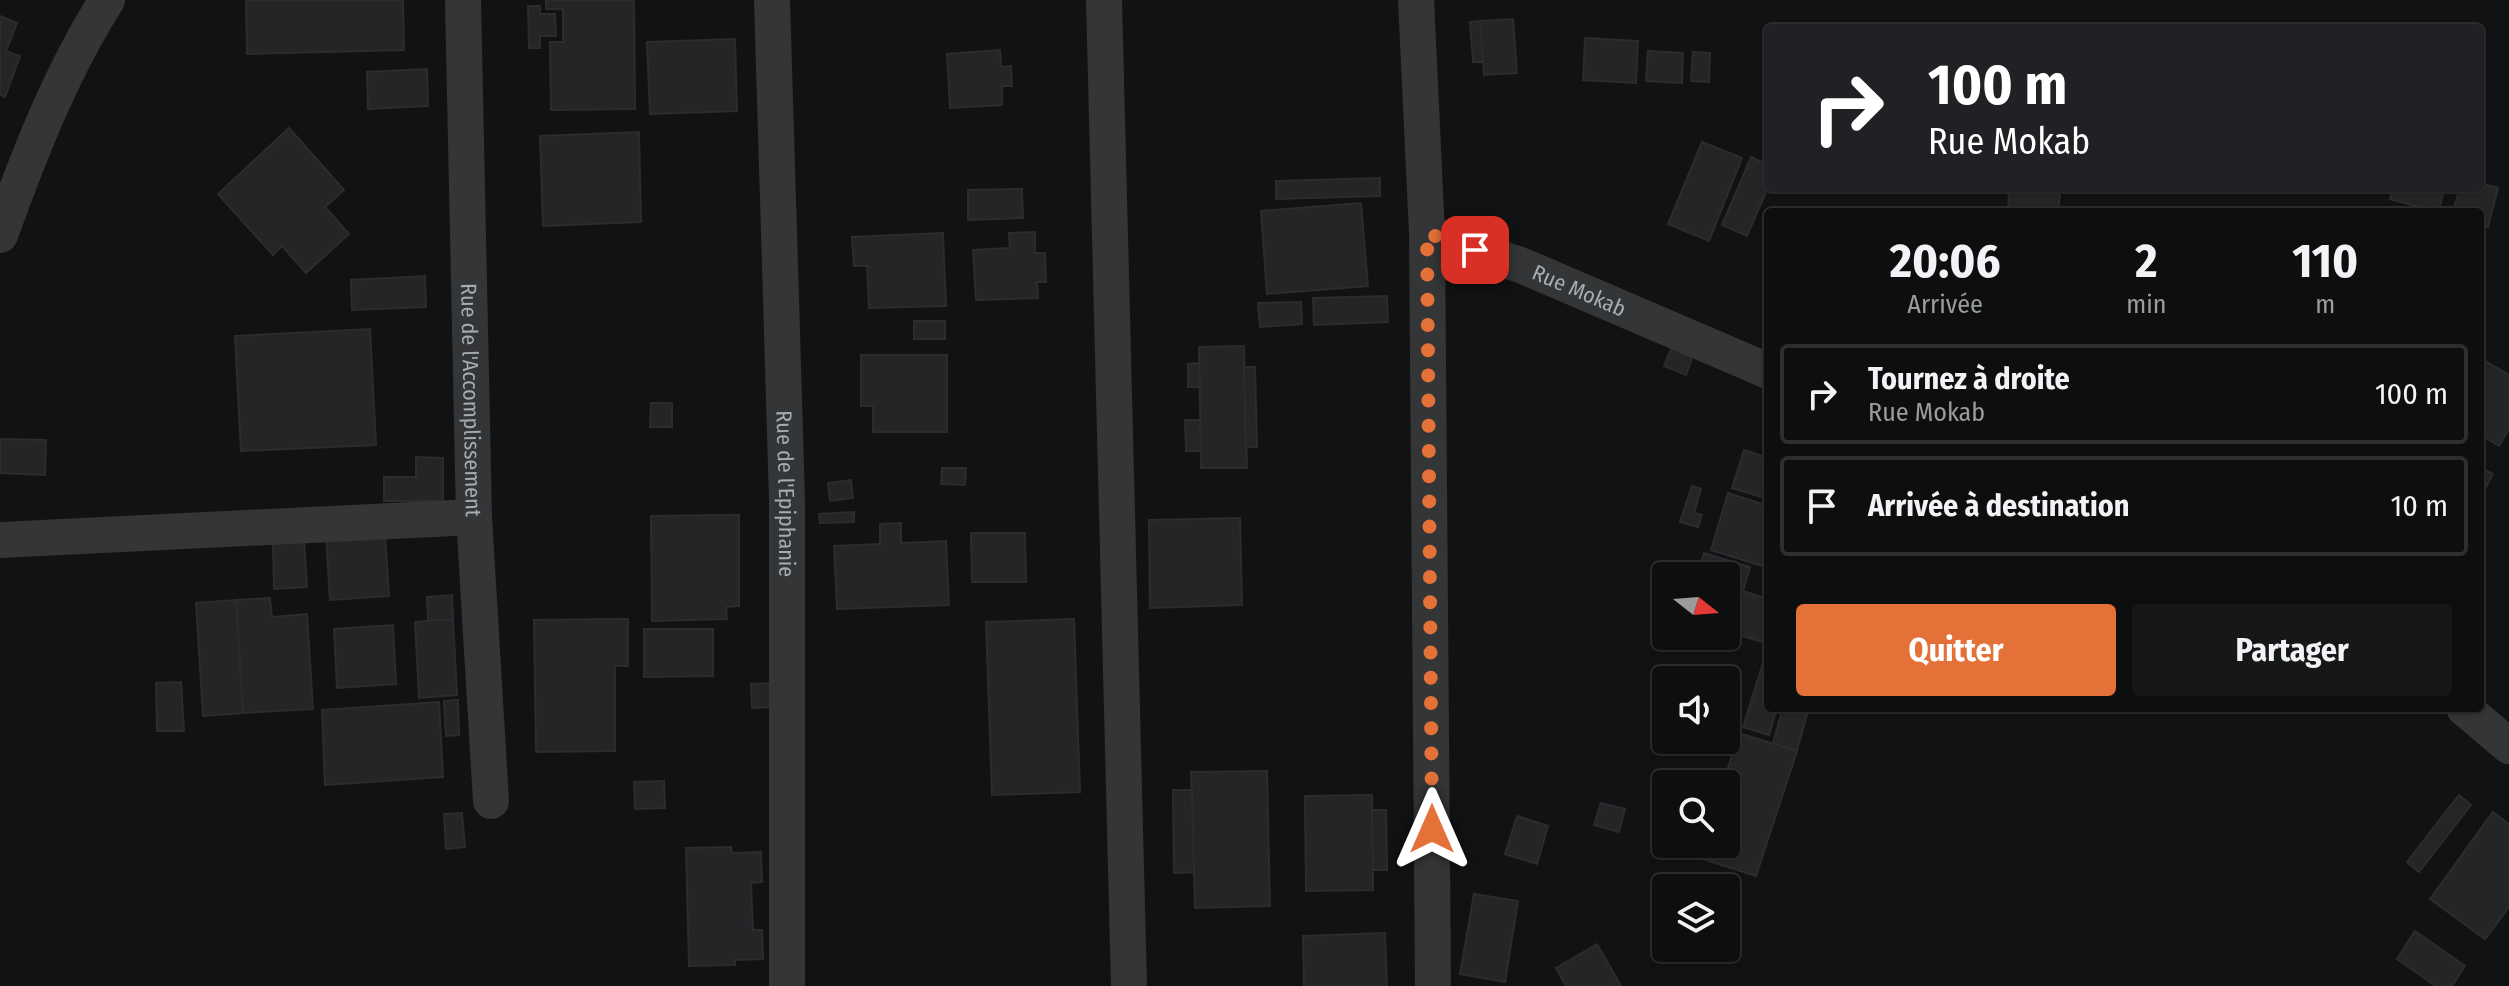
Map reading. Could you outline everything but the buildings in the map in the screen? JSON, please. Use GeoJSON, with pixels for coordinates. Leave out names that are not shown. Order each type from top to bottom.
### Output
{"type":"FeatureCollection","features":[{"type":"Feature","properties":{"kind":"street"},"geometry":{"type":"LineString","coordinates":[[0,235],[21,176],[87,32],[107,0]]}},
{"type":"Feature","properties":{"kind":"street","name":"Rue de l'Accomplissement"},"geometry":{"type":"LineString","coordinates":[[463,0],[474,517],[491,801]]}},
{"type":"Feature","properties":{"kind":"street","name":"Rue de l'Epiphanie"},"geometry":{"type":"LineString","coordinates":[[772,0],[787,499],[787,986]]}},
{"type":"Feature","properties":{"kind":"street"},"geometry":{"type":"LineString","coordinates":[[1104,0],[1129,986]]}},
{"type":"Feature","properties":{"kind":"street"},"geometry":{"type":"LineString","coordinates":[[1416,0],[1427,233],[1433,986]]}},
{"type":"Feature","properties":{"kind":"street","name":"Rue Mokab"},"geometry":{"type":"LineString","coordinates":[[1427,233],[1523,266],[1764,369]]}},
{"type":"Feature","properties":{"kind":"street"},"geometry":{"type":"LineString","coordinates":[[0,540],[474,517]]}},
{"type":"Feature","properties":{"kind":"street"},"geometry":{"type":"LineString","coordinates":[[2469,712],[2509,746]]}},
{"type":"Feature","properties":{"kind":"route"},"geometry":{"type":"LineString","coordinates":[[1432,829],[1427,233],[1475,250]]}}]}
